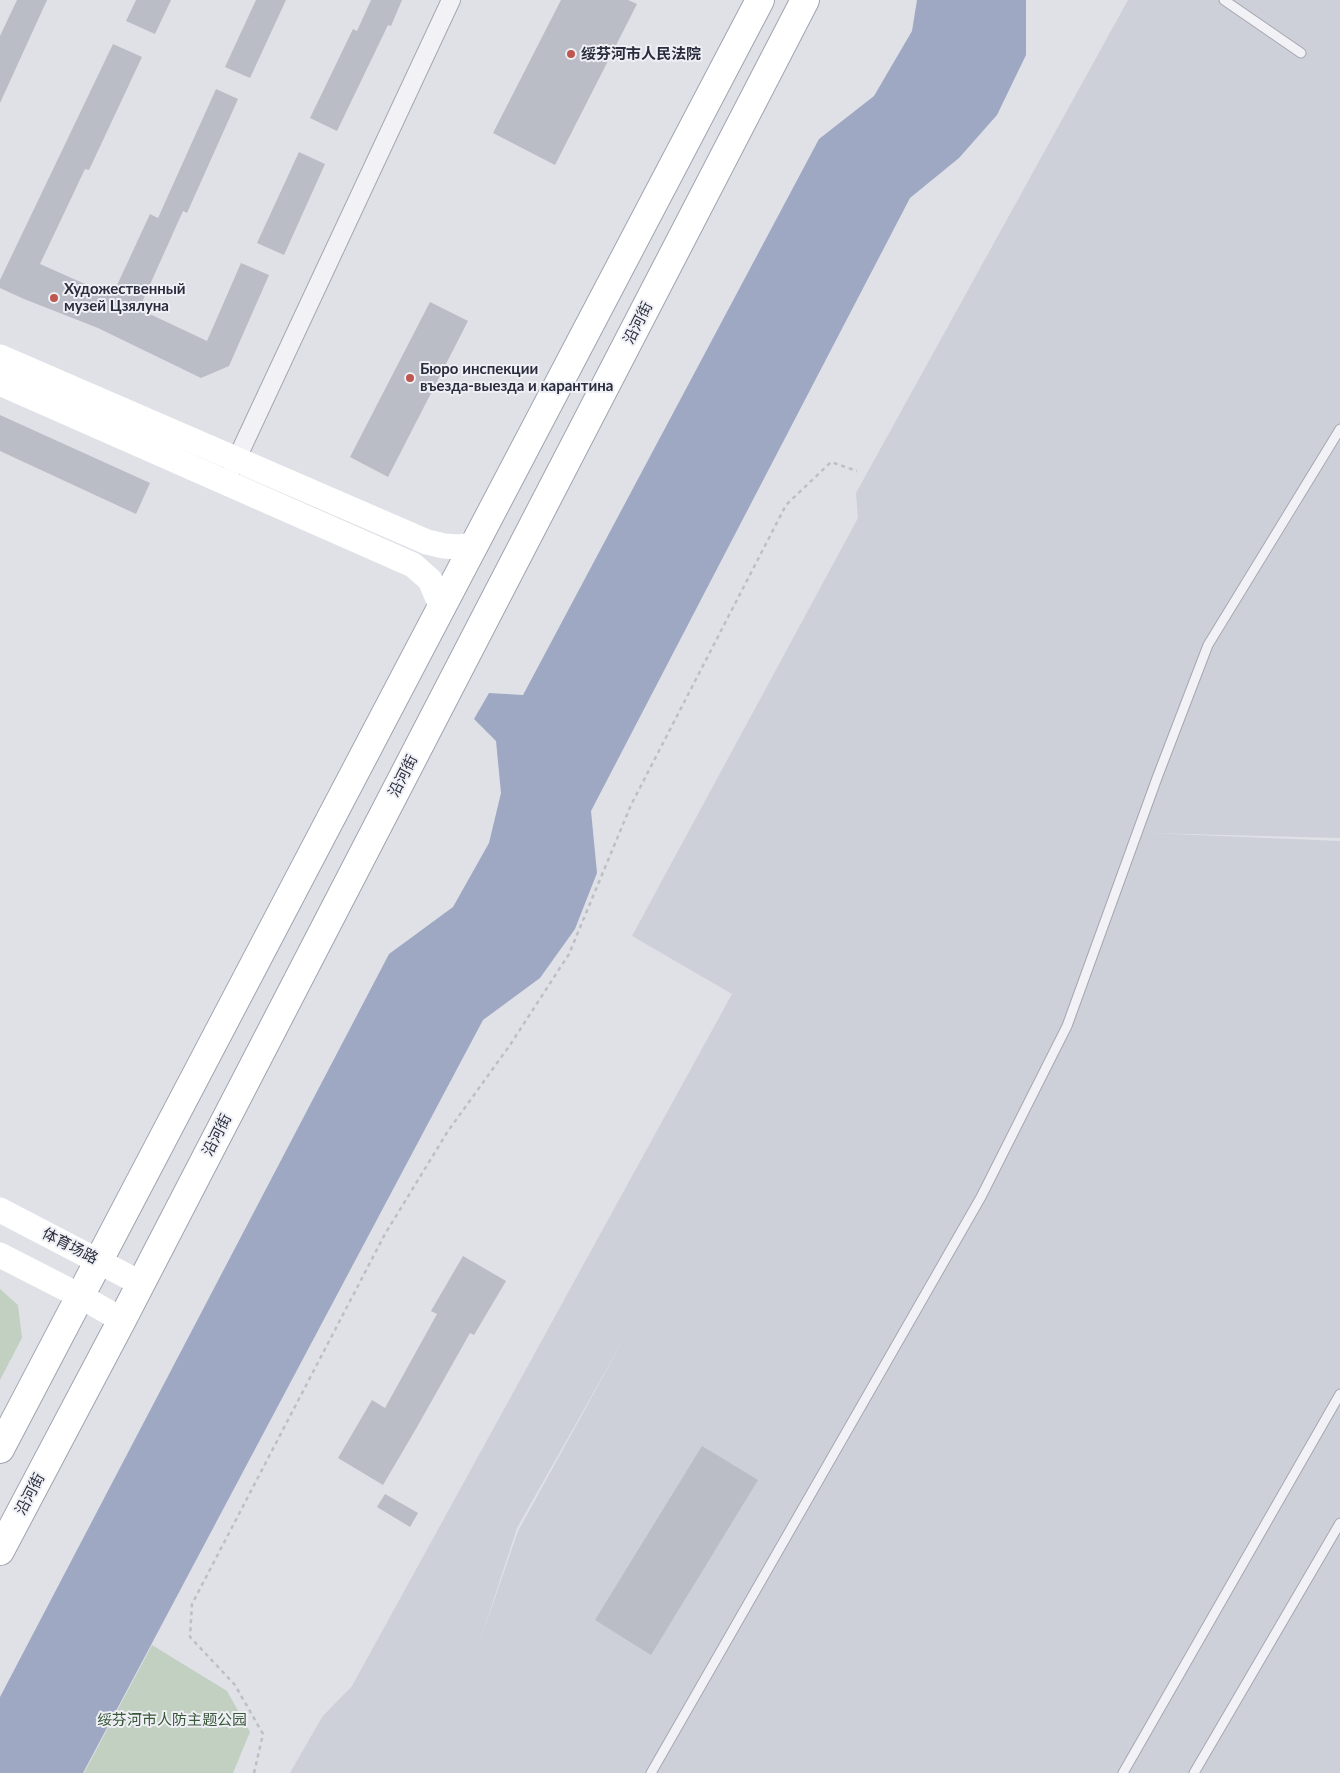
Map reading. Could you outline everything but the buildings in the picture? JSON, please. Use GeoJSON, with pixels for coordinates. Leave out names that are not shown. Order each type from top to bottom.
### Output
{"type":"FeatureCollection","features":[{"type":"Feature","properties":{"kind":"main road"},"geometry":{"type":"LineString","coordinates":[[0,1449],[760,0]]}},
{"type":"Feature","properties":{"kind":"main road","name":"沿河街"},"geometry":{"type":"LineString","coordinates":[[0,1551],[122,1320],[805,0]]}},
{"type":"Feature","properties":{"kind":"street"},"geometry":{"type":"LineString","coordinates":[[225,483],[451,0]]}},
{"type":"Feature","properties":{"kind":"street"},"geometry":{"type":"LineString","coordinates":[[0,357],[427,542],[451,547],[474,545]]}},
{"type":"Feature","properties":{"kind":"street"},"geometry":{"type":"LineString","coordinates":[[0,383],[412,565],[430,580],[442,608]]}},
{"type":"Feature","properties":{"kind":"street","name":"体育场路"},"geometry":{"type":"LineString","coordinates":[[0,1210],[140,1283]]}},
{"type":"Feature","properties":{"kind":"street"},"geometry":{"type":"LineString","coordinates":[[0,1255],[122,1320]]}},
{"type":"Feature","properties":{"kind":"lane"},"geometry":{"type":"LineString","coordinates":[[1224,0],[1301,54]]}},
{"type":"Feature","properties":{"kind":"lane"},"geometry":{"type":"LineString","coordinates":[[651,1773],[981,1197],[1067,1026],[1157,778],[1208,645],[1340,429]]}},
{"type":"Feature","properties":{"kind":"lane"},"geometry":{"type":"LineString","coordinates":[[1123,1773],[1340,1394]]}},
{"type":"Feature","properties":{"kind":"lane"},"geometry":{"type":"LineString","coordinates":[[1194,1773],[1340,1523]]}},
{"type":"Feature","properties":{"kind":"path"},"geometry":{"type":"LineString","coordinates":[[254,1773],[263,1734],[235,1685],[190,1636],[192,1604],[384,1234],[448,1131],[510,1045],[570,954],[631,805],[786,505],[831,462],[857,471]]}},
{"type":"Feature","properties":{"kind":"shaded area"},"geometry":{"type":"Polygon","coordinates":[[[1128,0],[1340,0],[1340,838],[1148,833],[1340,841],[1340,1773],[290,1773],[322,1717],[352,1686],[732,994],[632,936],[858,518],[856,493],[1128,0]],[[627,1333],[517,1528],[479,1644],[518,1531],[627,1333]]]}},
{"type":"Feature","properties":{"kind":"green space"},"geometry":{"type":"Polygon","coordinates":[[[0,1289],[18,1305],[22,1338],[0,1380],[0,1289]]]}},
{"type":"Feature","properties":{"kind":"green space","name":"绥芬河市人防主题公园"},"geometry":{"type":"Polygon","coordinates":[[[152,1645],[227,1691],[250,1732],[233,1773],[84,1773],[152,1645]]]}},
{"type":"Feature","properties":{"kind":"water"},"geometry":{"type":"Polygon","coordinates":[[[917,0],[1026,0],[1026,55],[997,115],[959,158],[910,198],[591,811],[597,873],[575,929],[540,978],[483,1020],[83,1773],[0,1773],[0,1697],[389,954],[453,907],[489,843],[501,793],[496,741],[474,719],[489,693],[523,695],[819,139],[874,96],[912,31],[917,0]]]}},
{"type":"Feature","properties":{"kind":"place","name":"绥芬河市人民法院"},"geometry":{"type":"Point","coordinates":[571,54]}},
{"type":"Feature","properties":{"kind":"place","name":"Художественный музей Цзялуна"},"geometry":{"type":"Point","coordinates":[54,298]}},
{"type":"Feature","properties":{"kind":"place","name":"Бюро инспекции въезда-выезда и карантина"},"geometry":{"type":"Point","coordinates":[410,378]}}]}
